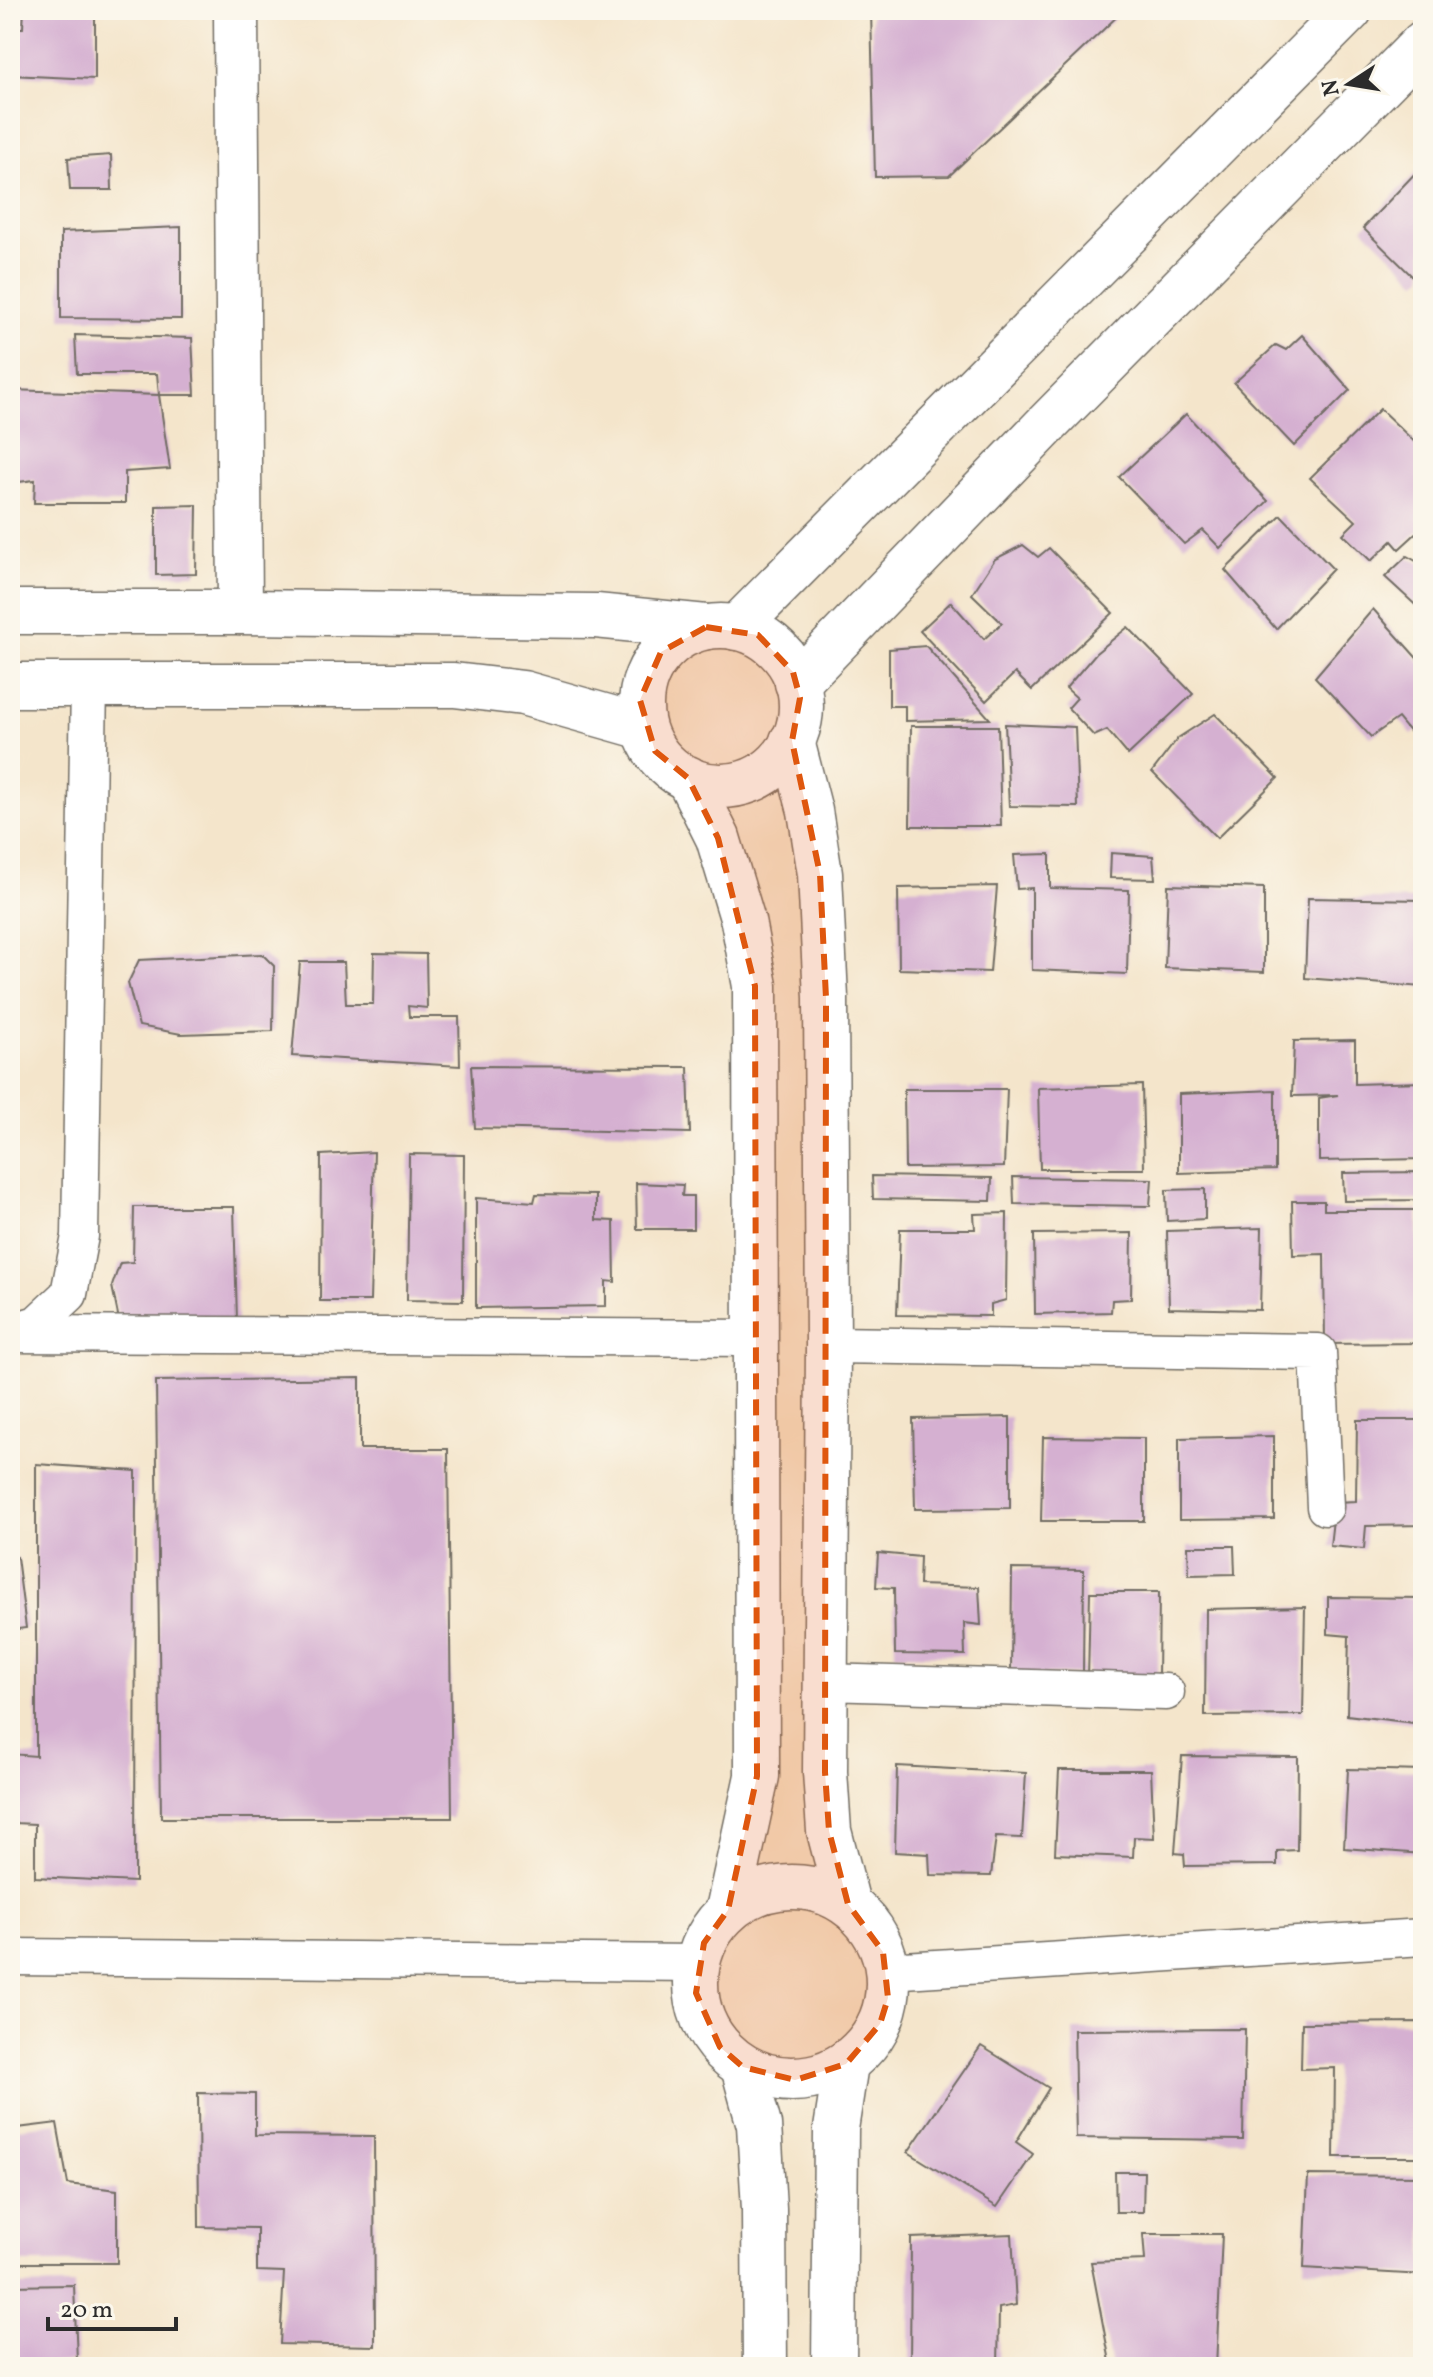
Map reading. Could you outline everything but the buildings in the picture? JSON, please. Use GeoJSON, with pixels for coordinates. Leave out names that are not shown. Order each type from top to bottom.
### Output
{"type":"FeatureCollection","features":[{"type":"Feature","properties":{"kind":"main road"},"geometry":{"type":"LineString","coordinates":[[236,10],[240,612]]}},
{"type":"Feature","properties":{"kind":"main road"},"geometry":{"type":"LineString","coordinates":[[10,612],[596,616],[721,627],[758,635],[779,651],[793,672],[800,698],[799,725],[789,749],[771,768],[748,781],[723,786],[696,782],[673,770],[655,751],[643,727],[640,700],[647,675],[661,652],[681,636],[721,627],[1350,10]]}},
{"type":"Feature","properties":{"kind":"main road"},"geometry":{"type":"LineString","coordinates":[[797,683],[1044,427],[1423,43]]}},
{"type":"Feature","properties":{"kind":"main road"},"geometry":{"type":"LineString","coordinates":[[10,685],[454,685],[523,693],[643,727]]}},
{"type":"Feature","properties":{"kind":"main road"},"geometry":{"type":"LineString","coordinates":[[792,741],[810,811],[820,874],[826,998],[828,1345],[825,1772],[829,1831],[848,1904]]}},
{"type":"Feature","properties":{"kind":"main road"},"geometry":{"type":"LineString","coordinates":[[688,778],[718,838],[743,921],[755,986],[757,1776],[728,1910]]}},
{"type":"Feature","properties":{"kind":"main road"},"geometry":{"type":"LineString","coordinates":[[788,1886],[819,1890],[848,1904],[864,1917],[875,1933],[888,1971],[888,1998],[880,2024],[866,2046],[846,2064],[822,2075],[795,2080],[768,2077],[743,2067],[720,2047],[704,2022],[696,1993],[698,1963],[709,1934],[728,1910],[756,1893],[788,1886]]}},
{"type":"Feature","properties":{"kind":"main road"},"geometry":{"type":"LineString","coordinates":[[834,2367],[836,2129],[846,2064]]}},
{"type":"Feature","properties":{"kind":"main road"},"geometry":{"type":"LineString","coordinates":[[743,2067],[759,2125],[764,2209],[765,2367]]}},
{"type":"Feature","properties":{"kind":"street"},"geometry":{"type":"LineString","coordinates":[[10,1333],[37,1324],[69,1294],[80,1236],[89,684]]}},
{"type":"Feature","properties":{"kind":"street"},"geometry":{"type":"LineString","coordinates":[[10,1333],[756,1338]]}},
{"type":"Feature","properties":{"kind":"street"},"geometry":{"type":"LineString","coordinates":[[828,1345],[1318,1352],[1325,1507]]}},
{"type":"Feature","properties":{"kind":"street"},"geometry":{"type":"LineString","coordinates":[[825,1682],[1166,1692]]}},
{"type":"Feature","properties":{"kind":"street"},"geometry":{"type":"LineString","coordinates":[[888,1971],[1423,1937]]}},
{"type":"Feature","properties":{"kind":"street"},"geometry":{"type":"LineString","coordinates":[[10,1957],[698,1963]]}},
{"type":"Feature","properties":{"kind":"highlighted area"},"geometry":{"type":"Polygon","coordinates":[[[706,627],[758,635],[793,672],[800,698],[792,741],[820,874],[826,998],[825,1772],[829,1831],[848,1904],[883,1952],[888,1998],[880,2024],[846,2064],[795,2080],[743,2067],[720,2047],[696,1993],[704,1943],[728,1910],[757,1776],[755,986],[718,838],[688,778],[655,751],[640,700],[661,652],[706,627]]]}}]}
